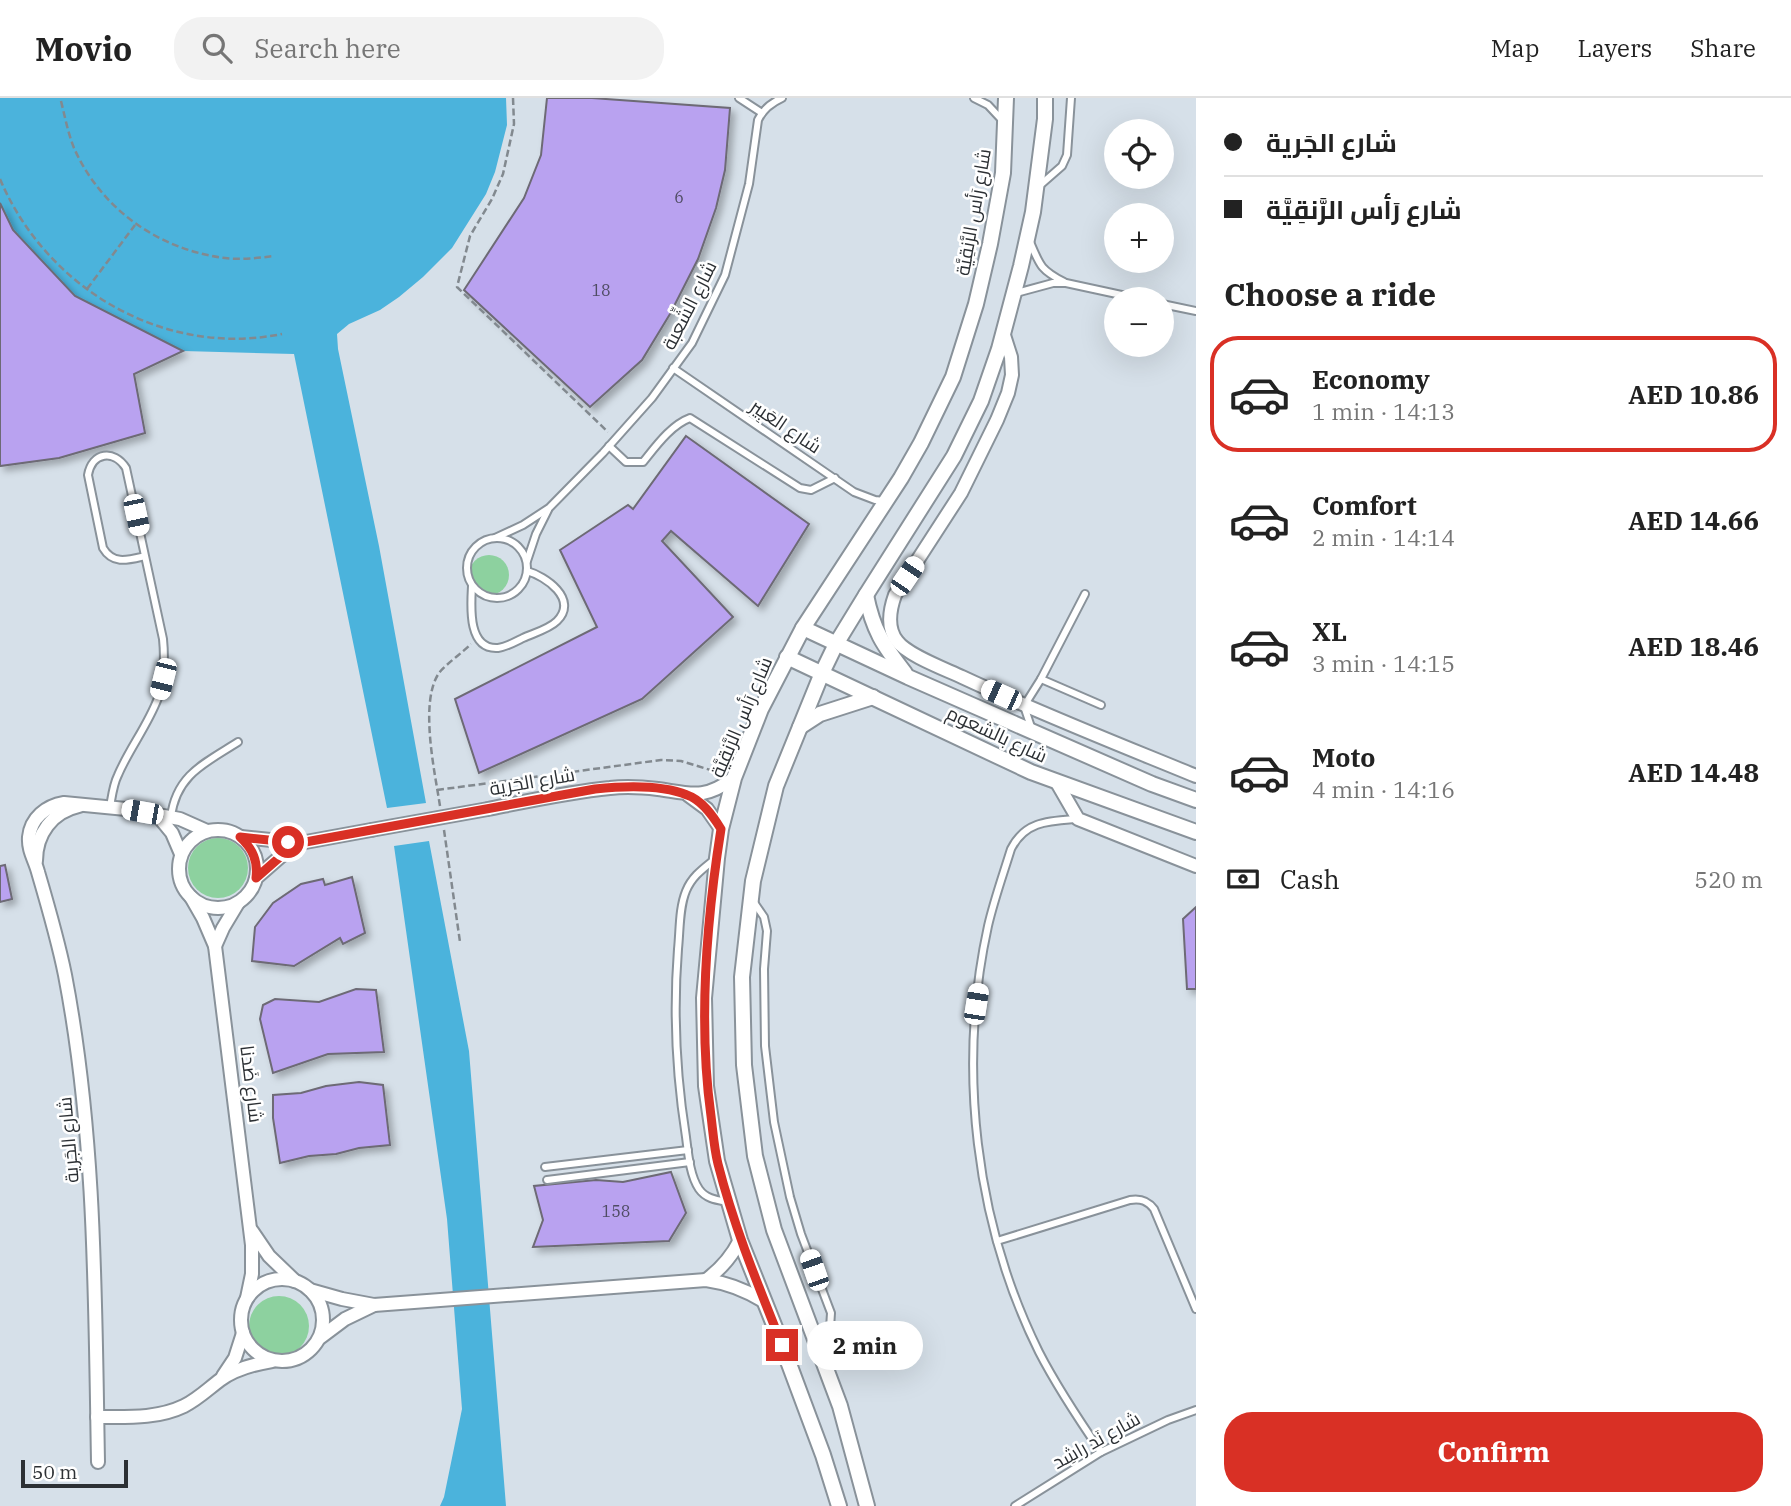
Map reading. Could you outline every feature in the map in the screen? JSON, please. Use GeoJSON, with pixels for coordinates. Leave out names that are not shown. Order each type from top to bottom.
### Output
{"type":"FeatureCollection","features":[{"type":"Feature","properties":{"kind":"street","name":"شارع رَأس الرَّنقِيَّة"},"geometry":{"type":"LineString","coordinates":[[839,1506],[824,1455],[740,1240],[717,1161],[706,1086],[704,998],[716,858],[734,778],[761,709],[803,628],[886,501],[920,443],[953,377],[976,304],[990,244],[1003,173],[1006,98]]}},
{"type":"Feature","properties":{"kind":"street"},"geometry":{"type":"LineString","coordinates":[[867,1506],[839,1406],[774,1230],[755,1156],[744,1065],[742,977],[753,881],[776,786],[822,673],[836,644],[954,456],[981,401],[1003,332],[1028,237],[1045,118],[1045,98]]}},
{"type":"Feature","properties":{"kind":"street"},"geometry":{"type":"LineString","coordinates":[[1003,332],[1011,357],[1012,375],[1008,393],[980,458],[961,493],[895,594],[890,608],[890,624],[897,641],[906,649],[1024,706],[1196,776]]}},
{"type":"Feature","properties":{"kind":"street"},"geometry":{"type":"LineString","coordinates":[[866,595],[880,640],[908,677]]}},
{"type":"Feature","properties":{"kind":"street","name":"شارع بالشعوم"},"geometry":{"type":"LineString","coordinates":[[803,628],[1033,732],[1190,798]]}},
{"type":"Feature","properties":{"kind":"street","name":"شارع بالشعوم"},"geometry":{"type":"LineString","coordinates":[[787,657],[1031,772],[1196,832]]}},
{"type":"Feature","properties":{"kind":"street"},"geometry":{"type":"LineString","coordinates":[[799,728],[820,714],[873,697]]}},
{"type":"Feature","properties":{"kind":"street","name":"شارع الجَرية"},"geometry":{"type":"LineString","coordinates":[[240,837],[300,843],[613,787],[651,788],[688,795],[708,792],[734,778]]}},
{"type":"Feature","properties":{"kind":"street"},"geometry":{"type":"LineString","coordinates":[[1056,781],[1078,819],[1196,866]]}},
{"type":"Feature","properties":{"kind":"street"},"geometry":{"type":"LineString","coordinates":[[1190,798],[1196,786]]}},
{"type":"Feature","properties":{"kind":"street"},"geometry":{"type":"LineString","coordinates":[[688,795],[707,810],[721,829]]}},
{"type":"Feature","properties":{"kind":"street","name":"شارع الجَرية"},"geometry":{"type":"LineString","coordinates":[[98,1462],[94,1228],[85,1112],[65,974],[36,865],[38,844],[47,826],[62,812],[82,805],[164,816],[190,822],[207,831]]}},
{"type":"Feature","properties":{"kind":"street"},"geometry":{"type":"LineString","coordinates":[[164,816],[181,854]]}},
{"type":"Feature","properties":{"kind":"street"},"geometry":{"type":"LineString","coordinates":[[207,831],[230,832],[240,837],[253,851],[257,869],[256,878],[247,896],[239,902],[219,908],[199,903],[184,888],[179,877],[181,854],[187,844],[207,831]]}},
{"type":"Feature","properties":{"kind":"street","name":"شارع الجَرية"},"geometry":{"type":"LineString","coordinates":[[256,878],[300,843]]}},
{"type":"Feature","properties":{"kind":"street","name":"شارع ضَدنا"},"geometry":{"type":"LineString","coordinates":[[191,897],[215,946],[251,1228],[253,1262],[247,1298]]}},
{"type":"Feature","properties":{"kind":"street"},"geometry":{"type":"LineString","coordinates":[[215,946],[239,902]]}},
{"type":"Feature","properties":{"kind":"street","name":"شارع ضَدنا"},"geometry":{"type":"LineString","coordinates":[[251,1228],[269,1256],[297,1282]]}},
{"type":"Feature","properties":{"kind":"street"},"geometry":{"type":"LineString","coordinates":[[706,1280],[723,1266],[740,1240]]}},
{"type":"Feature","properties":{"kind":"street"},"geometry":{"type":"LineString","coordinates":[[310,1290],[323,1310],[324,1322],[316,1345],[308,1353],[285,1362],[273,1361],[254,1351],[243,1333],[242,1309],[255,1289],[277,1279],[289,1279],[310,1290],[374,1305],[706,1280],[743,1289],[765,1302]]}},
{"type":"Feature","properties":{"kind":"street"},"geometry":{"type":"LineString","coordinates":[[319,1339],[345,1319],[374,1305]]}},
{"type":"Feature","properties":{"kind":"street"},"geometry":{"type":"LineString","coordinates":[[220,1380],[234,1357],[243,1333]]}},
{"type":"Feature","properties":{"kind":"street"},"geometry":{"type":"LineString","coordinates":[[97,1417],[145,1417],[171,1412],[195,1400],[220,1380],[246,1367],[273,1361]]}},
{"type":"Feature","properties":{"kind":"lane"},"geometry":{"type":"LineString","coordinates":[[739,98],[762,113],[775,99]]}},
{"type":"Feature","properties":{"kind":"lane"},"geometry":{"type":"LineString","coordinates":[[974,98],[988,105],[1006,124]]}},
{"type":"Feature","properties":{"kind":"lane"},"geometry":{"type":"LineString","coordinates":[[1036,188],[1062,166],[1067,155],[1071,98]]}},
{"type":"Feature","properties":{"kind":"lane","name":"شارع الشِّعبة"},"geometry":{"type":"LineString","coordinates":[[495,538],[523,525],[549,508],[652,398],[692,343],[725,275],[749,184],[756,131],[762,113]]}},
{"type":"Feature","properties":{"kind":"lane"},"geometry":{"type":"LineString","coordinates":[[1028,237],[1040,265],[1053,276],[1066,283],[1104,291]]}},
{"type":"Feature","properties":{"kind":"lane"},"geometry":{"type":"LineString","coordinates":[[1014,293],[1043,285],[1066,283]]}},
{"type":"Feature","properties":{"kind":"lane"},"geometry":{"type":"LineString","coordinates":[[1174,306],[1196,311]]}},
{"type":"Feature","properties":{"kind":"lane","name":"شارع العَبِير"},"geometry":{"type":"LineString","coordinates":[[673,368],[835,478],[864,496],[886,501]]}},
{"type":"Feature","properties":{"kind":"lane"},"geometry":{"type":"LineString","coordinates":[[609,446],[626,462],[643,462],[666,435],[682,421],[690,418],[800,488],[811,490],[835,478]]}},
{"type":"Feature","properties":{"kind":"lane"},"geometry":{"type":"LineString","coordinates":[[110,807],[117,776],[152,712],[163,679],[164,666],[163,639],[126,468],[120,459],[110,455],[99,457],[91,464],[88,475],[103,548],[110,557],[120,561],[145,556]]}},
{"type":"Feature","properties":{"kind":"lane","name":"شارع الشِّعبة"},"geometry":{"type":"LineString","coordinates":[[526,562],[549,508]]}},
{"type":"Feature","properties":{"kind":"lane"},"geometry":{"type":"LineString","coordinates":[[495,538],[511,542],[523,554],[526,562],[527,571],[520,588],[505,598],[486,597],[478,592],[472,586],[466,569],[471,551],[478,544],[495,538]]}},
{"type":"Feature","properties":{"kind":"lane"},"geometry":{"type":"LineString","coordinates":[[472,586],[470,614],[479,637],[487,646],[501,648],[552,625],[562,614],[564,604],[559,592],[545,578],[527,571]]}},
{"type":"Feature","properties":{"kind":"lane"},"geometry":{"type":"LineString","coordinates":[[1033,732],[1024,706],[1041,680],[1085,594]]}},
{"type":"Feature","properties":{"kind":"lane"},"geometry":{"type":"LineString","coordinates":[[1041,680],[1101,705]]}},
{"type":"Feature","properties":{"kind":"lane"},"geometry":{"type":"LineString","coordinates":[[164,816],[191,773],[238,742]]}},
{"type":"Feature","properties":{"kind":"lane"},"geometry":{"type":"LineString","coordinates":[[1078,819],[1044,822],[1033,826],[1016,839],[1011,849],[988,925],[976,1004],[973,1084],[980,1163],[997,1241],[1015,1297],[1039,1351],[1068,1403],[1101,1452]]}},
{"type":"Feature","properties":{"kind":"lane"},"geometry":{"type":"LineString","coordinates":[[716,858],[696,874],[687,889],[682,909],[676,976],[675,1044],[688,1150],[696,1184],[703,1194],[714,1200],[729,1202]]}},
{"type":"Feature","properties":{"kind":"lane"},"geometry":{"type":"LineString","coordinates":[[751,899],[764,917],[767,931],[765,1046],[770,1097],[781,1160],[801,1234],[831,1313],[830,1328],[818,1348]]}},
{"type":"Feature","properties":{"kind":"lane"},"geometry":{"type":"LineString","coordinates":[[545,1167],[688,1150]]}},
{"type":"Feature","properties":{"kind":"lane"},"geometry":{"type":"LineString","coordinates":[[547,1180],[690,1162]]}},
{"type":"Feature","properties":{"kind":"lane"},"geometry":{"type":"LineString","coordinates":[[997,1241],[1130,1200],[1146,1201],[1154,1209],[1196,1309]]}},
{"type":"Feature","properties":{"kind":"lane","name":"شارع نَد راشِد"},"geometry":{"type":"LineString","coordinates":[[1015,1506],[1101,1452],[1144,1430],[1196,1410]]}},
{"type":"Feature","properties":{"kind":"path"},"geometry":{"type":"LineString","coordinates":[[513,98],[514,124],[503,174],[470,236],[457,287],[615,439]]}},
{"type":"Feature","properties":{"kind":"path"},"geometry":{"type":"LineString","coordinates":[[61,101],[74,148],[84,166],[114,206],[136,224],[168,242],[202,254],[226,258],[274,256]]}},
{"type":"Feature","properties":{"kind":"path"},"geometry":{"type":"LineString","coordinates":[[0,178],[17,214],[32,236],[68,274],[119,311],[183,334],[239,339],[261,339],[282,334]]}},
{"type":"Feature","properties":{"kind":"path"},"geometry":{"type":"LineString","coordinates":[[87,289],[136,224]]}},
{"type":"Feature","properties":{"kind":"path"},"geometry":{"type":"LineString","coordinates":[[117,317],[119,311]]}},
{"type":"Feature","properties":{"kind":"path"},"geometry":{"type":"LineString","coordinates":[[442,818],[429,733],[431,695],[438,674],[479,637]]}},
{"type":"Feature","properties":{"kind":"path"},"geometry":{"type":"LineString","coordinates":[[438,790],[661,760],[681,761],[734,778]]}},
{"type":"Feature","properties":{"kind":"path"},"geometry":{"type":"LineString","coordinates":[[444,832],[460,942]]}},
{"type":"Feature","properties":{"kind":"green space"},"geometry":{"type":"Polygon","coordinates":[[[489,555],[497,556],[503,561],[508,567],[508,583],[503,589],[497,594],[489,595],[481,594],[475,589],[470,583],[469,575],[470,567],[475,561],[481,556],[489,555]]]}},
{"type":"Feature","properties":{"kind":"green space"},"geometry":{"type":"Polygon","coordinates":[[[212,838],[224,838],[243,851],[248,868],[246,880],[235,893],[224,898],[212,898],[193,885],[188,874],[188,862],[201,843],[212,838]]]}},
{"type":"Feature","properties":{"kind":"green space"},"geometry":{"type":"Polygon","coordinates":[[[273,1296],[285,1296],[304,1309],[309,1326],[307,1338],[296,1351],[285,1356],[273,1356],[254,1343],[249,1332],[249,1320],[262,1301],[273,1296]]]}},
{"type":"Feature","properties":{"kind":"water"},"geometry":{"type":"Polygon","coordinates":[[[0,98],[506,98],[507,125],[495,172],[486,194],[452,248],[399,297],[380,310],[349,324],[337,334],[426,803],[387,808],[294,354],[183,351],[75,296],[13,230],[0,203],[0,98]]]}},
{"type":"Feature","properties":{"kind":"water"},"geometry":{"type":"Polygon","coordinates":[[[429,841],[469,1051],[506,1506],[440,1506],[462,1409],[447,1219],[394,846],[429,841]]]}},
{"type":"Feature","properties":{"kind":"building"},"geometry":{"type":"Polygon","coordinates":[[[547,98],[592,98],[730,108],[725,170],[716,208],[698,259],[670,314],[642,360],[590,407],[464,290],[524,198],[541,155],[547,98]]]}},
{"type":"Feature","properties":{"kind":"building"},"geometry":{"type":"Polygon","coordinates":[[[0,203],[13,230],[75,296],[183,351],[134,374],[145,433],[59,458],[0,466],[0,203]]]}},
{"type":"Feature","properties":{"kind":"building"},"geometry":{"type":"Polygon","coordinates":[[[686,436],[809,524],[758,606],[671,531],[662,541],[733,617],[642,699],[479,773],[455,699],[597,627],[560,550],[628,505],[633,509],[686,436]]]}},
{"type":"Feature","properties":{"kind":"building"},"geometry":{"type":"Polygon","coordinates":[[[5,865],[12,899],[0,902],[0,866],[5,865]]]}},
{"type":"Feature","properties":{"kind":"building"},"geometry":{"type":"Polygon","coordinates":[[[352,877],[365,933],[343,944],[340,938],[294,966],[252,961],[255,927],[273,903],[301,884],[323,879],[325,885],[352,877]]]}},
{"type":"Feature","properties":{"kind":"building"},"geometry":{"type":"Polygon","coordinates":[[[1196,907],[1196,989],[1187,989],[1183,919],[1196,907]]]}},
{"type":"Feature","properties":{"kind":"building"},"geometry":{"type":"Polygon","coordinates":[[[356,989],[376,990],[384,1052],[328,1054],[273,1073],[260,1019],[263,1005],[275,999],[319,1002],[356,989]]]}},
{"type":"Feature","properties":{"kind":"building"},"geometry":{"type":"Polygon","coordinates":[[[359,1082],[383,1085],[390,1145],[309,1156],[280,1163],[273,1118],[273,1095],[301,1093],[326,1086],[359,1082]]]}},
{"type":"Feature","properties":{"kind":"building"},"geometry":{"type":"Polygon","coordinates":[[[671,1172],[686,1213],[669,1241],[533,1247],[543,1220],[534,1186],[596,1180],[623,1182],[671,1172]]]}},
{"type":"Feature","properties":{"kind":"route"},"geometry":{"type":"LineString","coordinates":[[288,842],[240,837],[253,851],[256,878],[300,843],[595,789],[632,787],[669,790],[688,795],[707,810],[721,829],[704,998],[706,1086],[717,1161],[740,1240],[782,1345]]}}]}
